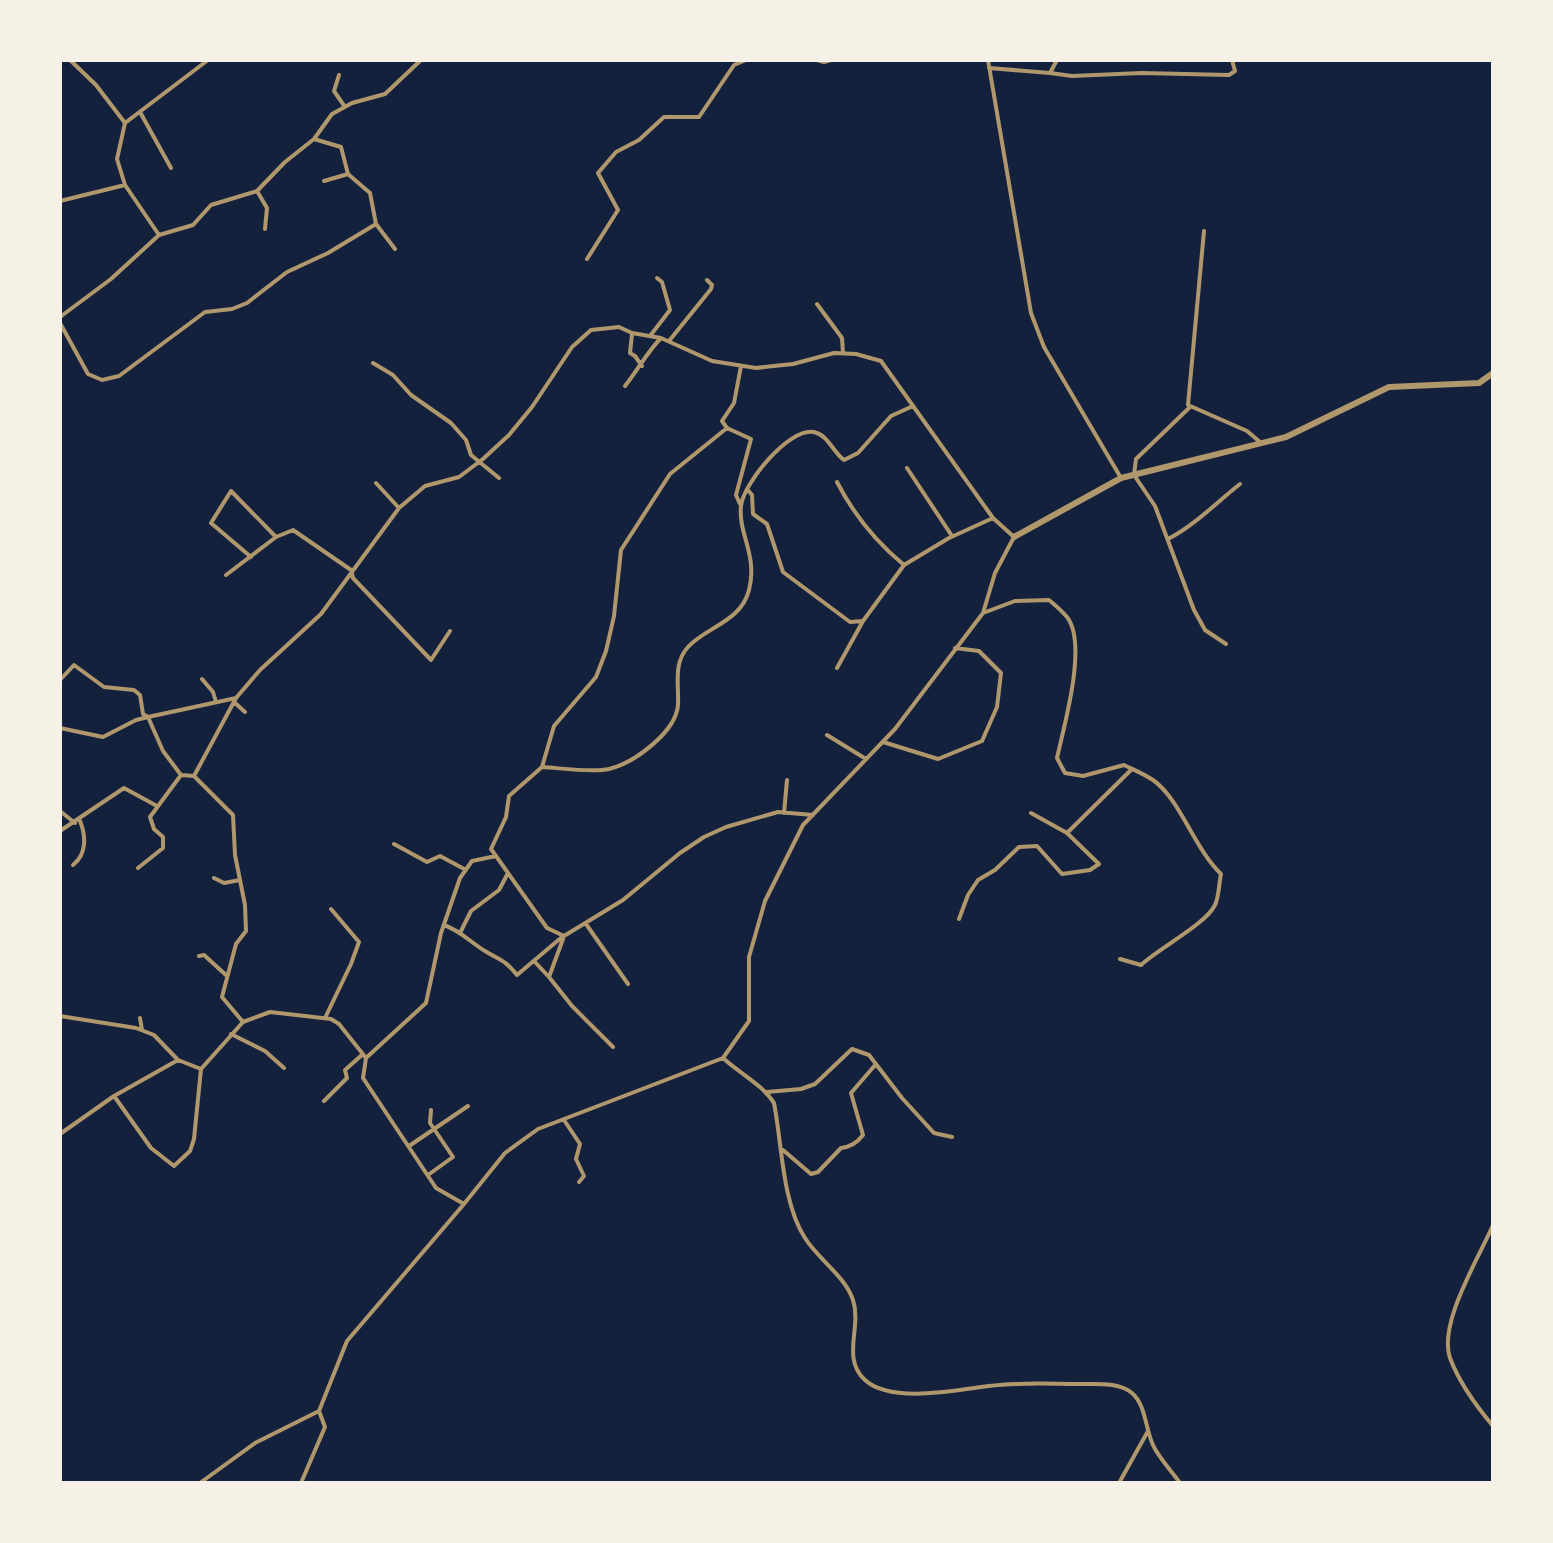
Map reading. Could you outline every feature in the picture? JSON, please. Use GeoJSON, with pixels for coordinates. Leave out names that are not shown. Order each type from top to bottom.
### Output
{"type":"FeatureCollection","features":[{"type":"Feature","properties":{"kind":"street"},"geometry":{"type":"LineString","coordinates":[[70,60],[96,85],[125,123]]}},
{"type":"Feature","properties":{"kind":"street"},"geometry":{"type":"LineString","coordinates":[[193,60],[198,68]]}},
{"type":"Feature","properties":{"kind":"street"},"geometry":{"type":"LineString","coordinates":[[159,235],[125,185],[117,159],[125,123],[208,60]]}},
{"type":"Feature","properties":{"kind":"street"},"geometry":{"type":"LineString","coordinates":[[376,224],[328,253],[287,272],[247,303],[232,309],[205,312],[119,376],[102,380],[88,374],[60,320],[159,235],[193,225],[211,205],[257,191],[285,162],[314,139],[332,114],[385,94],[421,60]]}},
{"type":"Feature","properties":{"kind":"street"},"geometry":{"type":"LineString","coordinates":[[587,259],[618,210],[598,173],[616,152],[639,140],[664,117],[699,117],[734,65],[746,60]]}},
{"type":"Feature","properties":{"kind":"street"},"geometry":{"type":"LineString","coordinates":[[817,60],[831,60]]}},
{"type":"Feature","properties":{"kind":"street"},"geometry":{"type":"LineString","coordinates":[[988,60],[1031,313],[1044,347],[1121,478]]}},
{"type":"Feature","properties":{"kind":"street"},"geometry":{"type":"LineString","coordinates":[[1050,73],[1057,60]]}},
{"type":"Feature","properties":{"kind":"street"},"geometry":{"type":"LineString","coordinates":[[989,68],[1072,76],[1141,73],[1229,75],[1235,71],[1232,60]]}},
{"type":"Feature","properties":{"kind":"street"},"geometry":{"type":"LineString","coordinates":[[339,75],[334,91],[345,107]]}},
{"type":"Feature","properties":{"kind":"street"},"geometry":{"type":"LineString","coordinates":[[140,112],[171,168]]}},
{"type":"Feature","properties":{"kind":"street"},"geometry":{"type":"LineString","coordinates":[[314,139],[341,147],[348,174],[370,193],[376,224],[395,249]]}},
{"type":"Feature","properties":{"kind":"street"},"geometry":{"type":"LineString","coordinates":[[324,181],[348,174]]}},
{"type":"Feature","properties":{"kind":"street"},"geometry":{"type":"LineString","coordinates":[[60,201],[125,185]]}},
{"type":"Feature","properties":{"kind":"street"},"geometry":{"type":"LineString","coordinates":[[257,191],[267,208],[265,229]]}},
{"type":"Feature","properties":{"kind":"street"},"geometry":{"type":"LineString","coordinates":[[1189,408],[1191,346],[1204,231]]}},
{"type":"Feature","properties":{"kind":"street"},"geometry":{"type":"LineString","coordinates":[[650,336],[670,310],[662,282],[657,278]]}},
{"type":"Feature","properties":{"kind":"street"},"geometry":{"type":"LineString","coordinates":[[669,341],[711,289],[712,285],[707,280]]}},
{"type":"Feature","properties":{"kind":"street"},"geometry":{"type":"LineString","coordinates":[[817,304],[842,338],[843,353]]}},
{"type":"Feature","properties":{"kind":"street"},"geometry":{"type":"LineString","coordinates":[[194,776],[235,700],[260,670],[321,614],[399,508],[425,486],[459,477],[509,435],[532,407],[572,347],[591,330],[619,327],[632,333],[661,338],[712,361],[756,368],[793,364],[834,353],[856,354],[881,361],[993,518],[1014,537]]}},
{"type":"Feature","properties":{"kind":"street"},"geometry":{"type":"LineString","coordinates":[[632,333],[630,353],[642,366]]}},
{"type":"Feature","properties":{"kind":"street"},"geometry":{"type":"LineString","coordinates":[[625,386],[661,338]]}},
{"type":"Feature","properties":{"kind":"street"},"geometry":{"type":"LineString","coordinates":[[373,363],[393,375],[411,395],[451,423],[466,440],[471,455],[499,478]]}},
{"type":"Feature","properties":{"kind":"street"},"geometry":{"type":"LineString","coordinates":[[741,366],[734,403],[722,421],[727,428],[751,439],[736,495],[741,506]]}},
{"type":"Feature","properties":{"kind":"street"},"geometry":{"type":"LineString","coordinates":[[200,1483],[255,1443],[319,1411],[347,1341],[512,1147],[538,1129],[723,1058],[749,1021],[749,957],[765,901],[803,825],[883,742],[983,613],[995,573],[1014,537],[1121,478],[1286,437],[1389,387],[1479,383],[1493,373]]}},
{"type":"Feature","properties":{"kind":"street"},"geometry":{"type":"LineString","coordinates":[[542,767],[608,769],[638,755],[667,728],[677,708],[677,666],[681,657],[689,645],[741,608],[750,588],[752,560],[740,516],[741,506],[747,489],[768,460],[792,438],[804,432],[817,433],[825,438],[844,460],[858,453],[891,416],[913,406]]}},
{"type":"Feature","properties":{"kind":"street"},"geometry":{"type":"LineString","coordinates":[[1189,408],[1247,431],[1262,443]]}},
{"type":"Feature","properties":{"kind":"street"},"geometry":{"type":"LineString","coordinates":[[1189,408],[1136,459],[1134,475],[1155,506],[1178,571],[1205,630],[1226,644]]}},
{"type":"Feature","properties":{"kind":"street"},"geometry":{"type":"LineString","coordinates":[[564,936],[547,928],[491,849],[506,817],[505,806],[509,796],[542,767],[554,726],[596,677],[614,616],[621,550],[670,474],[727,428]]}},
{"type":"Feature","properties":{"kind":"street"},"geometry":{"type":"LineString","coordinates":[[907,468],[952,536]]}},
{"type":"Feature","properties":{"kind":"street"},"geometry":{"type":"LineString","coordinates":[[837,482],[856,515],[888,552],[904,565]]}},
{"type":"Feature","properties":{"kind":"street"},"geometry":{"type":"LineString","coordinates":[[376,483],[399,508]]}},
{"type":"Feature","properties":{"kind":"street"},"geometry":{"type":"LineString","coordinates":[[1168,539],[1184,532],[1240,484]]}},
{"type":"Feature","properties":{"kind":"street"},"geometry":{"type":"LineString","coordinates":[[747,489],[752,495],[753,514],[767,524],[783,572],[850,622],[863,621]]}},
{"type":"Feature","properties":{"kind":"street"},"geometry":{"type":"LineString","coordinates":[[251,557],[211,523],[231,491],[276,537]]}},
{"type":"Feature","properties":{"kind":"street"},"geometry":{"type":"LineString","coordinates":[[837,668],[863,621],[904,565],[952,536],[993,518]]}},
{"type":"Feature","properties":{"kind":"street"},"geometry":{"type":"LineString","coordinates":[[226,575],[276,537],[293,530],[351,570],[353,578],[431,660],[450,631]]}},
{"type":"Feature","properties":{"kind":"street"},"geometry":{"type":"LineString","coordinates":[[983,613],[1015,601],[1049,600],[1069,619],[1075,640],[1074,676],[1057,758],[1065,773],[1083,776],[1124,765],[1155,781],[1170,799],[1206,859],[1221,874],[1215,906],[1191,928],[1155,951],[1141,965],[1120,959]]}},
{"type":"Feature","properties":{"kind":"street"},"geometry":{"type":"LineString","coordinates":[[883,742],[938,759],[982,741],[997,707],[1001,673],[979,651],[955,648]]}},
{"type":"Feature","properties":{"kind":"street"},"geometry":{"type":"LineString","coordinates":[[60,680],[74,665],[104,687],[134,690],[140,695],[143,714],[148,717],[163,751],[181,775],[194,776],[233,815],[235,855],[245,905],[246,931],[236,944],[222,997],[243,1022]]}},
{"type":"Feature","properties":{"kind":"street"},"geometry":{"type":"LineString","coordinates":[[202,679],[213,692],[216,702]]}},
{"type":"Feature","properties":{"kind":"street"},"geometry":{"type":"LineString","coordinates":[[60,728],[103,737],[136,720],[235,700]]}},
{"type":"Feature","properties":{"kind":"street"},"geometry":{"type":"LineString","coordinates":[[235,700],[245,712]]}},
{"type":"Feature","properties":{"kind":"street"},"geometry":{"type":"LineString","coordinates":[[827,735],[866,759]]}},
{"type":"Feature","properties":{"kind":"street"},"geometry":{"type":"LineString","coordinates":[[1067,833],[1132,769]]}},
{"type":"Feature","properties":{"kind":"street"},"geometry":{"type":"LineString","coordinates":[[138,868],[163,848],[163,837],[154,829],[150,817],[181,775]]}},
{"type":"Feature","properties":{"kind":"street"},"geometry":{"type":"LineString","coordinates":[[784,813],[787,780]]}},
{"type":"Feature","properties":{"kind":"street"},"geometry":{"type":"LineString","coordinates":[[60,831],[124,788],[157,806]]}},
{"type":"Feature","properties":{"kind":"street"},"geometry":{"type":"LineString","coordinates":[[60,811],[77,821],[84,830],[83,853],[73,865]]}},
{"type":"Feature","properties":{"kind":"street"},"geometry":{"type":"LineString","coordinates":[[444,925],[461,931],[484,951],[505,960],[517,975],[564,936],[623,900],[704,837],[726,827],[778,812],[813,815]]}},
{"type":"Feature","properties":{"kind":"street"},"geometry":{"type":"LineString","coordinates":[[959,919],[968,895],[978,880],[995,870],[1019,847],[1037,846],[1062,874],[1090,870],[1099,864],[1067,833],[1031,813]]}},
{"type":"Feature","properties":{"kind":"street"},"geometry":{"type":"LineString","coordinates":[[394,844],[427,862],[440,856],[466,870]]}},
{"type":"Feature","properties":{"kind":"street"},"geometry":{"type":"LineString","coordinates":[[324,1101],[347,1078],[345,1070],[426,1003],[444,925],[460,878],[472,861],[496,856]]}},
{"type":"Feature","properties":{"kind":"street"},"geometry":{"type":"LineString","coordinates":[[461,931],[471,911],[499,890],[508,873]]}},
{"type":"Feature","properties":{"kind":"street"},"geometry":{"type":"LineString","coordinates":[[214,878],[224,883],[240,880]]}},
{"type":"Feature","properties":{"kind":"street"},"geometry":{"type":"LineString","coordinates":[[325,1018],[359,942],[331,909]]}},
{"type":"Feature","properties":{"kind":"street"},"geometry":{"type":"LineString","coordinates":[[586,924],[628,984]]}},
{"type":"Feature","properties":{"kind":"street"},"geometry":{"type":"LineString","coordinates":[[549,977],[564,936]]}},
{"type":"Feature","properties":{"kind":"street"},"geometry":{"type":"LineString","coordinates":[[199,956],[204,955],[227,976]]}},
{"type":"Feature","properties":{"kind":"street"},"geometry":{"type":"LineString","coordinates":[[534,961],[572,1006],[613,1047]]}},
{"type":"Feature","properties":{"kind":"street"},"geometry":{"type":"LineString","coordinates":[[114,1096],[151,1148],[174,1166],[190,1151],[194,1139],[201,1069],[243,1022],[270,1012],[325,1018],[339,1024],[364,1056],[363,1078],[436,1188],[464,1204]]}},
{"type":"Feature","properties":{"kind":"street"},"geometry":{"type":"LineString","coordinates":[[60,1016],[142,1030],[154,1035],[178,1060],[201,1069]]}},
{"type":"Feature","properties":{"kind":"street"},"geometry":{"type":"LineString","coordinates":[[140,1018],[142,1030]]}},
{"type":"Feature","properties":{"kind":"street"},"geometry":{"type":"LineString","coordinates":[[231,1034],[265,1051],[284,1068]]}},
{"type":"Feature","properties":{"kind":"street"},"geometry":{"type":"LineString","coordinates":[[767,1092],[801,1089],[815,1084],[852,1049],[869,1055],[934,1133],[952,1137]]}},
{"type":"Feature","properties":{"kind":"street"},"geometry":{"type":"LineString","coordinates":[[723,1058],[767,1092],[774,1103],[793,1208],[804,1237],[852,1297],[856,1315],[852,1352],[854,1366],[863,1379],[881,1389],[928,1393],[1023,1384],[1107,1384],[1131,1392],[1141,1405],[1154,1448],[1180,1483]]}},
{"type":"Feature","properties":{"kind":"street"},"geometry":{"type":"LineString","coordinates":[[60,1134],[114,1096],[178,1060]]}},
{"type":"Feature","properties":{"kind":"street"},"geometry":{"type":"LineString","coordinates":[[782,1149],[811,1174],[818,1172],[841,1148],[859,1140],[863,1135],[851,1093],[876,1064]]}},
{"type":"Feature","properties":{"kind":"street"},"geometry":{"type":"LineString","coordinates":[[409,1146],[468,1106]]}},
{"type":"Feature","properties":{"kind":"street"},"geometry":{"type":"LineString","coordinates":[[428,1175],[453,1157],[430,1123],[431,1110]]}},
{"type":"Feature","properties":{"kind":"street"},"geometry":{"type":"LineString","coordinates":[[564,1120],[580,1144],[576,1159],[584,1176],[579,1182]]}},
{"type":"Feature","properties":{"kind":"street"},"geometry":{"type":"LineString","coordinates":[[1493,1225],[1453,1309],[1448,1346],[1450,1358],[1477,1406],[1493,1426]]}},
{"type":"Feature","properties":{"kind":"street"},"geometry":{"type":"LineString","coordinates":[[301,1483],[325,1427],[319,1411]]}},
{"type":"Feature","properties":{"kind":"street"},"geometry":{"type":"LineString","coordinates":[[1119,1483],[1148,1431]]}}]}
